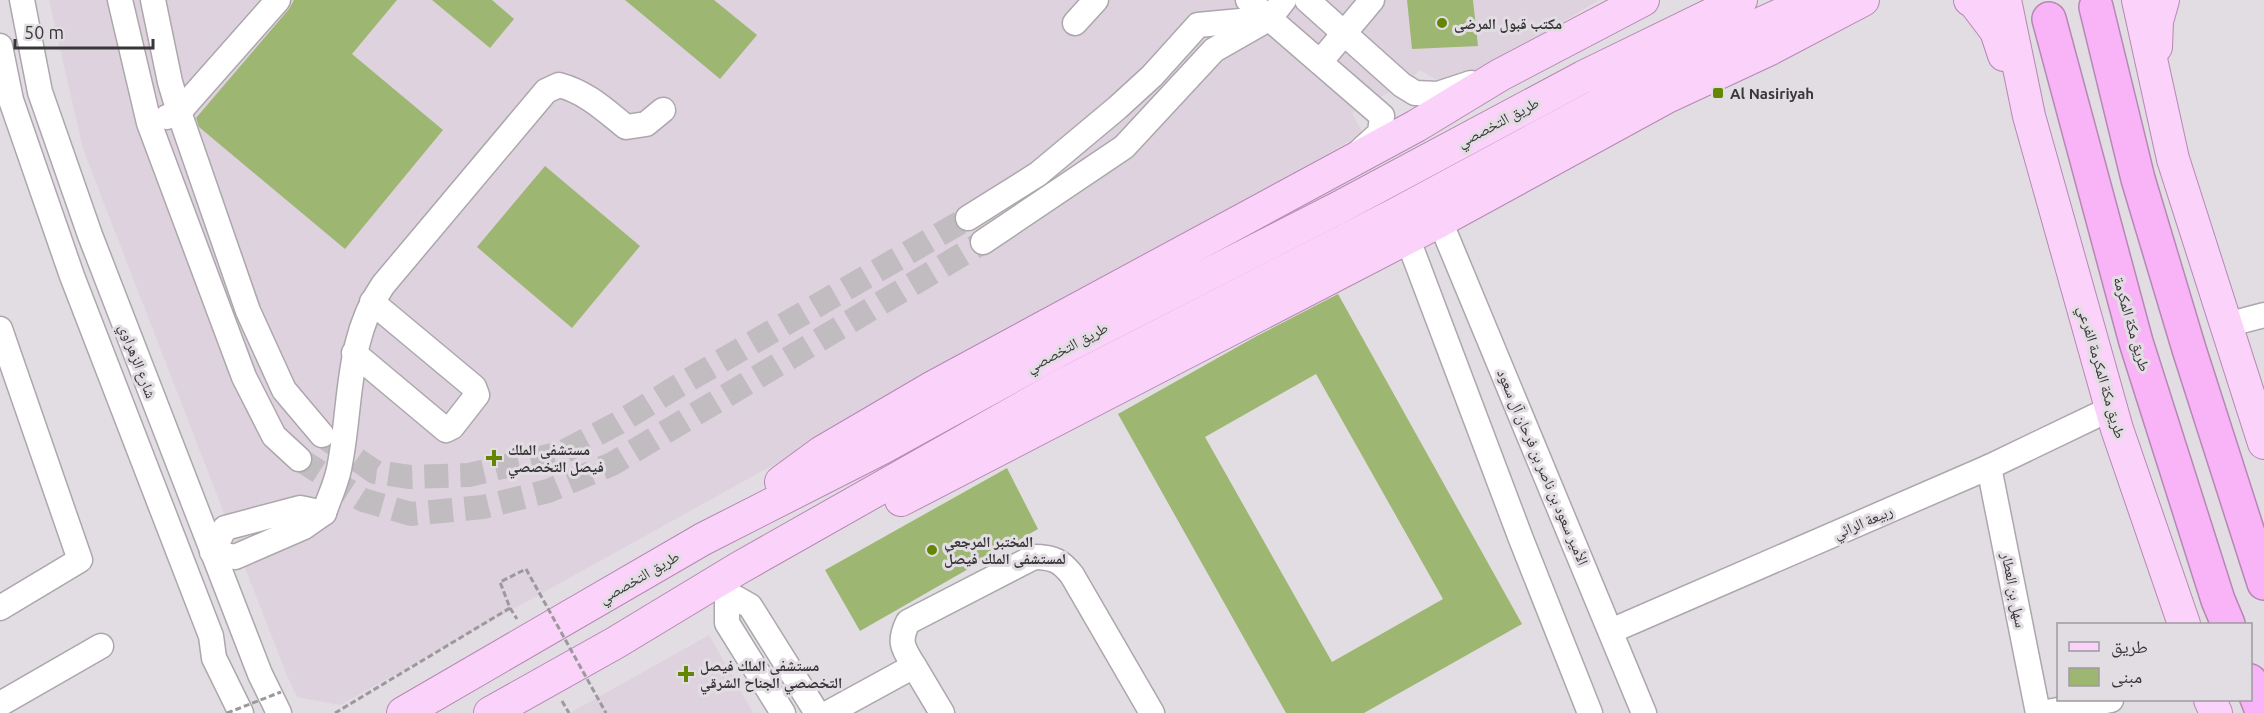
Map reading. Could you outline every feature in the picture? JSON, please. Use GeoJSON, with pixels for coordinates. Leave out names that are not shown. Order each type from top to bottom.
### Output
{"type":"FeatureCollection","features":[{"type":"Feature","properties":{"kind":"highway"},"geometry":{"type":"LineString","coordinates":[[2096,7],[2138,179],[2264,583]]}},
{"type":"Feature","properties":{"kind":"highway","name":"طريق مكة المكرمة"},"geometry":{"type":"LineString","coordinates":[[2049,19],[2136,342],[2218,600],[2228,623]]}},
{"type":"Feature","properties":{"kind":"highway"},"geometry":{"type":"LineString","coordinates":[[2252,686],[2264,713]]}},
{"type":"Feature","properties":{"kind":"main road"},"geometry":{"type":"LineString","coordinates":[[703,539],[822,452],[923,393],[1416,126],[1500,75],[1643,0]]}},
{"type":"Feature","properties":{"kind":"main road","name":"طريق التخصصي"},"geometry":{"type":"LineString","coordinates":[[403,713],[703,539],[882,448],[1060,350],[1338,208],[1582,77],[1741,0]]}},
{"type":"Feature","properties":{"kind":"main road","name":"طريق التخصصي"},"geometry":{"type":"LineString","coordinates":[[490,713],[615,643],[733,581],[1064,384],[1396,214],[1691,55],[1813,0]]}},
{"type":"Feature","properties":{"kind":"main road"},"geometry":{"type":"LineString","coordinates":[[733,581],[921,490],[1440,220],[1667,97],[1770,49],[1863,0]]}},
{"type":"Feature","properties":{"kind":"main road"},"geometry":{"type":"LineString","coordinates":[[1970,0],[1996,31],[2029,116]]}},
{"type":"Feature","properties":{"kind":"main road"},"geometry":{"type":"LineString","coordinates":[[2005,0],[2029,116]]}},
{"type":"Feature","properties":{"kind":"main road"},"geometry":{"type":"LineString","coordinates":[[2020,0],[2019,29],[2029,116]]}},
{"type":"Feature","properties":{"kind":"main road"},"geometry":{"type":"LineString","coordinates":[[2130,0],[2155,81]]}},
{"type":"Feature","properties":{"kind":"main road"},"geometry":{"type":"LineString","coordinates":[[2138,0],[2173,159],[2264,443]]}},
{"type":"Feature","properties":{"kind":"main road"},"geometry":{"type":"LineString","coordinates":[[2155,81],[2157,21],[2163,0]]}},
{"type":"Feature","properties":{"kind":"main road","name":"طريق مكة المكرمة الفرعي"},"geometry":{"type":"LineString","coordinates":[[2029,116],[2117,429],[2184,623]]}},
{"type":"Feature","properties":{"kind":"street","name":"شارع الزهراوي"},"geometry":{"type":"LineString","coordinates":[[22,0],[40,92],[90,235],[260,674],[280,702]]}},
{"type":"Feature","properties":{"kind":"street"},"geometry":{"type":"LineString","coordinates":[[120,0],[149,123],[244,377],[274,436],[299,459]]}},
{"type":"Feature","properties":{"kind":"street"},"geometry":{"type":"LineString","coordinates":[[153,0],[170,82],[179,112],[248,310],[284,390],[322,435]]}},
{"type":"Feature","properties":{"kind":"street"},"geometry":{"type":"LineString","coordinates":[[149,123],[179,112],[278,0]]}},
{"type":"Feature","properties":{"kind":"street"},"geometry":{"type":"LineString","coordinates":[[1076,23],[1096,0]]}},
{"type":"Feature","properties":{"kind":"street"},"geometry":{"type":"LineString","coordinates":[[1248,0],[1277,9],[1320,62],[1382,116],[1380,132],[1344,164]]}},
{"type":"Feature","properties":{"kind":"street"},"geometry":{"type":"LineString","coordinates":[[1306,0],[1402,85],[1415,93],[1438,94],[1500,75]]}},
{"type":"Feature","properties":{"kind":"street"},"geometry":{"type":"LineString","coordinates":[[1320,62],[1372,0]]}},
{"type":"Feature","properties":{"kind":"street"},"geometry":{"type":"LineString","coordinates":[[968,218],[1038,174],[1117,108],[1152,76],[1198,25],[1277,9]]}},
{"type":"Feature","properties":{"kind":"street"},"geometry":{"type":"LineString","coordinates":[[983,242],[1124,147],[1214,50],[1277,9]]}},
{"type":"Feature","properties":{"kind":"street"},"geometry":{"type":"LineString","coordinates":[[0,46],[5,102],[211,636],[214,658],[241,713]]}},
{"type":"Feature","properties":{"kind":"street"},"geometry":{"type":"LineString","coordinates":[[212,552],[235,557],[304,527],[324,513],[339,470],[354,353],[372,302],[383,285],[546,91],[559,85],[574,89],[602,106],[626,127],[646,124],[663,110]]}},
{"type":"Feature","properties":{"kind":"street"},"geometry":{"type":"LineString","coordinates":[[5,102],[40,92]]}},
{"type":"Feature","properties":{"kind":"street","name":"الأمير سعود بن ناصر بن فرحان آل سعود"},"geometry":{"type":"LineString","coordinates":[[1440,220],[1644,713]]}},
{"type":"Feature","properties":{"kind":"street"},"geometry":{"type":"LineString","coordinates":[[1407,237],[1521,539],[1590,713]]}},
{"type":"Feature","properties":{"kind":"street"},"geometry":{"type":"LineString","coordinates":[[354,353],[446,429],[452,427],[477,395],[474,387],[372,302]]}},
{"type":"Feature","properties":{"kind":"street"},"geometry":{"type":"LineString","coordinates":[[2226,325],[2264,315]]}},
{"type":"Feature","properties":{"kind":"street"},"geometry":{"type":"LineString","coordinates":[[0,608],[80,560],[3,342]]}},
{"type":"Feature","properties":{"kind":"street","name":"ربيعة الرائي"},"geometry":{"type":"LineString","coordinates":[[1611,631],[1989,467],[2112,408]]}},
{"type":"Feature","properties":{"kind":"street","name":"سهل بن العطار"},"geometry":{"type":"LineString","coordinates":[[1989,467],[2040,713]]}},
{"type":"Feature","properties":{"kind":"street"},"geometry":{"type":"LineString","coordinates":[[942,713],[903,646],[902,634],[908,622],[1034,557],[1049,557],[1061,562],[1072,575],[1152,713]]}},
{"type":"Feature","properties":{"kind":"street"},"geometry":{"type":"LineString","coordinates":[[733,581],[727,623],[783,713]]}},
{"type":"Feature","properties":{"kind":"street"},"geometry":{"type":"LineString","coordinates":[[733,581],[817,713]]}},
{"type":"Feature","properties":{"kind":"street"},"geometry":{"type":"LineString","coordinates":[[211,636],[241,625]]}},
{"type":"Feature","properties":{"kind":"street"},"geometry":{"type":"LineString","coordinates":[[0,704],[101,646]]}},
{"type":"Feature","properties":{"kind":"street"},"geometry":{"type":"LineString","coordinates":[[828,713],[914,666]]}},
{"type":"Feature","properties":{"kind":"street"},"geometry":{"type":"LineString","coordinates":[[2040,713],[2101,701]]}},
{"type":"Feature","properties":{"kind":"path"},"geometry":{"type":"LineString","coordinates":[[335,713],[510,608],[500,582],[526,568],[606,713]]}},
{"type":"Feature","properties":{"kind":"path"},"geometry":{"type":"LineString","coordinates":[[227,713],[280,702]]}},
{"type":"Feature","properties":{"kind":"shaded area","name":"مستشفى الملك فيصل التخصصي"},"geometry":{"type":"Polygon","coordinates":[[[49,0],[1599,0],[1469,74],[1439,81],[1420,70],[1409,81],[1352,113],[1363,133],[1174,243],[340,705],[297,697],[287,676],[83,149],[49,0]]]}},
{"type":"Feature","properties":{"kind":"shaded area","name":"مستشفى الملك فيصل التخصصي الجناح الشرقي"},"geometry":{"type":"Polygon","coordinates":[[[709,635],[753,713],[570,713],[709,635]]]}},
{"type":"Feature","properties":{"kind":"building"},"geometry":{"type":"Polygon","coordinates":[[[294,0],[397,0],[352,54],[443,130],[345,249],[199,127],[196,118],[289,9],[294,0]]]}},
{"type":"Feature","properties":{"kind":"building"},"geometry":{"type":"Polygon","coordinates":[[[432,0],[492,0],[514,19],[490,48],[432,0]]]}},
{"type":"Feature","properties":{"kind":"building"},"geometry":{"type":"Polygon","coordinates":[[[625,0],[714,0],[757,35],[720,79],[625,0]]]}},
{"type":"Feature","properties":{"kind":"building","name":"مكتب قبول المرضى"},"geometry":{"type":"Polygon","coordinates":[[[1407,0],[1473,0],[1478,46],[1412,49],[1407,0]]]}},
{"type":"Feature","properties":{"kind":"building"},"geometry":{"type":"Polygon","coordinates":[[[545,166],[640,246],[572,328],[477,247],[545,166]]]}},
{"type":"Feature","properties":{"kind":"building"},"geometry":{"type":"Polygon","coordinates":[[[1338,294],[1522,624],[1364,713],[1286,713],[1118,414],[1255,337],[1338,294]],[[1316,374],[1205,437],[1332,662],[1443,599],[1316,374]]]}},
{"type":"Feature","properties":{"kind":"building","name":"المختبر المرجعي لمستشفى الملك فيصل"},"geometry":{"type":"Polygon","coordinates":[[[1007,468],[1038,529],[860,631],[825,570],[1007,468]]]}},
{"type":"Feature","properties":{"kind":"tunnel"},"geometry":{"type":"LineString","coordinates":[[327,439],[375,472],[410,477],[469,475],[561,453],[618,423],[968,218]]}},
{"type":"Feature","properties":{"kind":"tunnel"},"geometry":{"type":"LineString","coordinates":[[299,459],[363,500],[411,514],[483,507],[548,491],[612,464],[983,242]]}},
{"type":"Feature","properties":{"kind":"place","name":"مكتب قبول المرضى"},"geometry":{"type":"Point","coordinates":[1442,23]}},
{"type":"Feature","properties":{"kind":"place","name":"Al Nasiriyah"},"geometry":{"type":"Point","coordinates":[1718,93]}},
{"type":"Feature","properties":{"kind":"place","name":"مستشفى الملك فيصل التخصصي"},"geometry":{"type":"Point","coordinates":[494,458]}},
{"type":"Feature","properties":{"kind":"place","name":"المختبر المرجعي لمستشفى الملك فيصل"},"geometry":{"type":"Point","coordinates":[932,550]}},
{"type":"Feature","properties":{"kind":"place","name":"مستشفى الملك فيصل التخصصي الجناح الشرقي"},"geometry":{"type":"Point","coordinates":[686,674]}}]}
